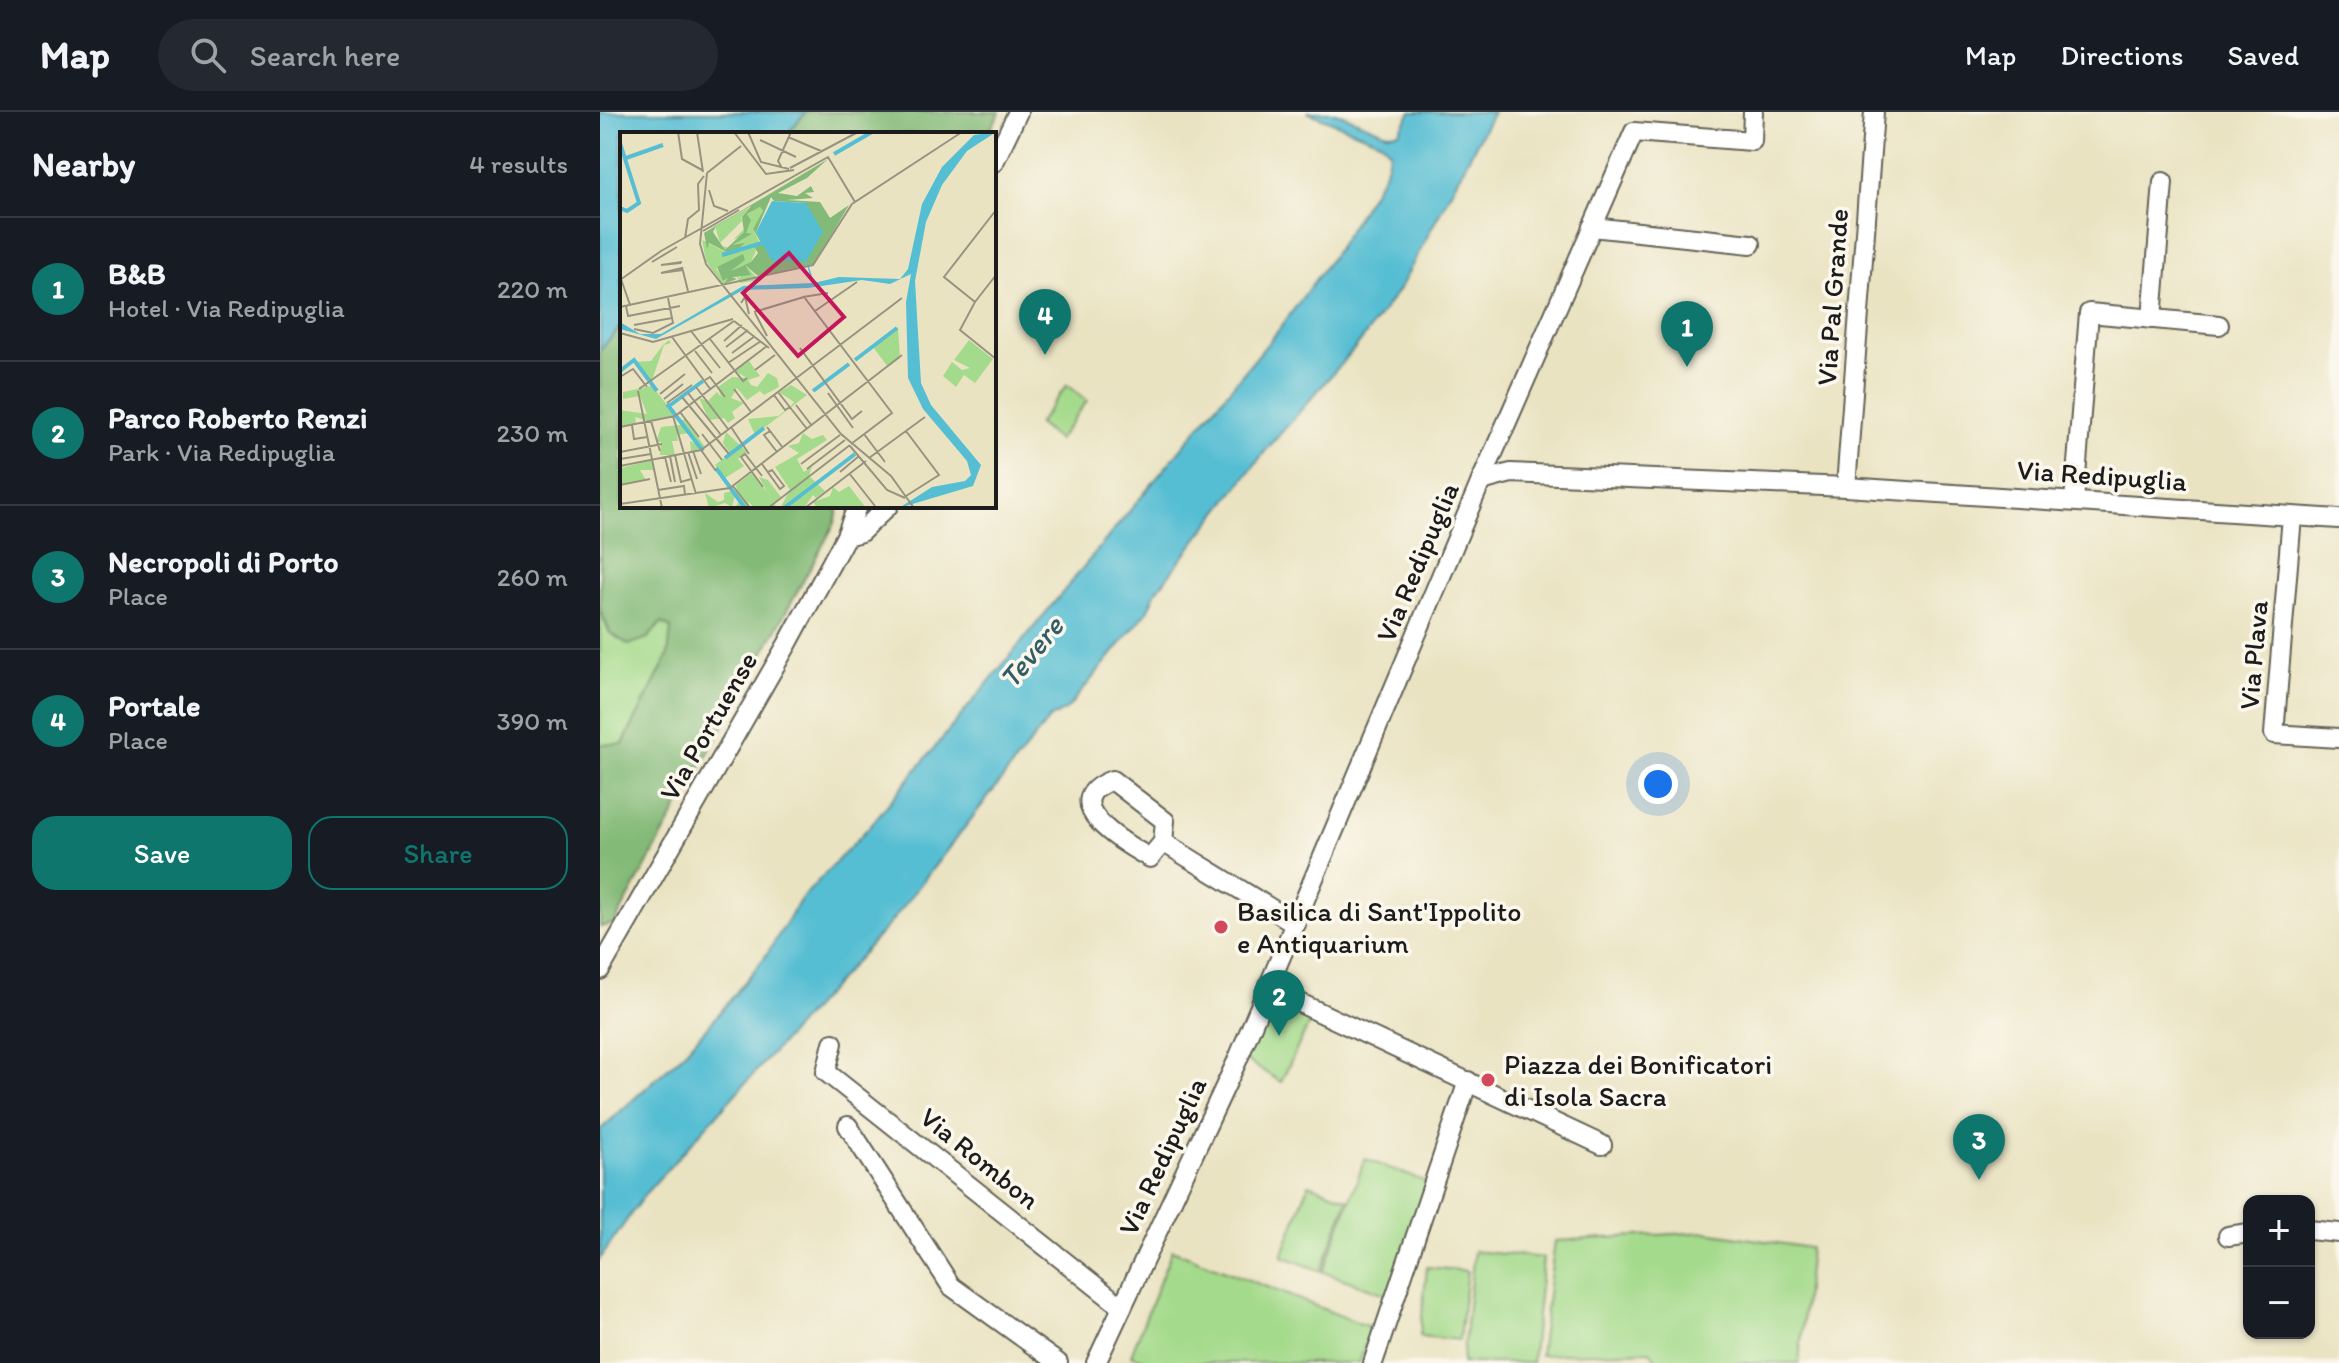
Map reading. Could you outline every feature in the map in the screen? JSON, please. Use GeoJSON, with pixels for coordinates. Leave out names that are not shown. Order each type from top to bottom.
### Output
{"type":"FeatureCollection","features":[{"type":"Feature","properties":{"kind":"street"},"geometry":{"type":"LineString","coordinates":[[996,158],[1018,112]]}},
{"type":"Feature","properties":{"kind":"street"},"geometry":{"type":"LineString","coordinates":[[1481,481],[1634,132],[1752,141],[1753,112]]}},
{"type":"Feature","properties":{"kind":"street","name":"Via Pal Grande"},"geometry":{"type":"LineString","coordinates":[[1846,487],[1874,112]]}},
{"type":"Feature","properties":{"kind":"street"},"geometry":{"type":"LineString","coordinates":[[2152,319],[2163,182]]}},
{"type":"Feature","properties":{"kind":"street"},"geometry":{"type":"LineString","coordinates":[[1592,227],[1751,244]]}},
{"type":"Feature","properties":{"kind":"street"},"geometry":{"type":"LineString","coordinates":[[2074,501],[2089,313],[2219,325]]}},
{"type":"Feature","properties":{"kind":"street","name":"Via Redipuglia"},"geometry":{"type":"LineString","coordinates":[[1096,1363],[1296,924],[1481,481],[1511,473],[1846,487],[2339,519]]}},
{"type":"Feature","properties":{"kind":"street","name":"Via Portuense"},"geometry":{"type":"LineString","coordinates":[[600,970],[846,536],[856,508]]}},
{"type":"Feature","properties":{"kind":"street"},"geometry":{"type":"LineString","coordinates":[[846,536],[861,532],[886,508]]}},
{"type":"Feature","properties":{"kind":"street","name":"Via Plava"},"geometry":{"type":"LineString","coordinates":[[2292,516],[2274,734],[2339,738]]}},
{"type":"Feature","properties":{"kind":"street"},"geometry":{"type":"LineString","coordinates":[[1112,780],[1165,821],[1163,842],[1150,858],[1099,823],[1090,813],[1089,802],[1099,785],[1112,780]]}},
{"type":"Feature","properties":{"kind":"street"},"geometry":{"type":"LineString","coordinates":[[1163,842],[1296,924]]}},
{"type":"Feature","properties":{"kind":"street"},"geometry":{"type":"LineString","coordinates":[[600,936],[622,931]]}},
{"type":"Feature","properties":{"kind":"street"},"geometry":{"type":"LineString","coordinates":[[1268,988],[1602,1145]]}},
{"type":"Feature","properties":{"kind":"street","name":"Via Rombon"},"geometry":{"type":"LineString","coordinates":[[833,1043],[826,1072],[1122,1307]]}},
{"type":"Feature","properties":{"kind":"street"},"geometry":{"type":"LineString","coordinates":[[1373,1363],[1468,1081]]}},
{"type":"Feature","properties":{"kind":"street"},"geometry":{"type":"LineString","coordinates":[[848,1126],[951,1286],[1058,1363]]}},
{"type":"Feature","properties":{"kind":"street"},"geometry":{"type":"LineString","coordinates":[[2315,1231],[2339,1233]]}},
{"type":"Feature","properties":{"kind":"street"},"geometry":{"type":"LineString","coordinates":[[2228,1236],[2243,1234]]}},
{"type":"Feature","properties":{"kind":"green space"},"geometry":{"type":"Polygon","coordinates":[[[806,112],[1000,112],[989,132],[789,132],[806,112]]]}},
{"type":"Feature","properties":{"kind":"green space"},"geometry":{"type":"Polygon","coordinates":[[[620,327],[620,508],[839,508],[835,523],[614,924],[600,927],[600,744],[623,744],[668,656],[671,628],[661,623],[648,638],[629,645],[610,633],[600,610],[600,350],[620,327]]]}},
{"type":"Feature","properties":{"kind":"green space"},"geometry":{"type":"Polygon","coordinates":[[[1067,385],[1087,401],[1058,440],[1038,424],[1067,385]]]}},
{"type":"Feature","properties":{"kind":"green space"},"geometry":{"type":"Polygon","coordinates":[[[600,610],[610,633],[648,638],[661,623],[672,628],[668,656],[623,744],[600,744],[600,610]]]}},
{"type":"Feature","properties":{"kind":"green space"},"geometry":{"type":"Polygon","coordinates":[[[1273,994],[1314,1013],[1281,1082],[1244,1059],[1273,994]]]}},
{"type":"Feature","properties":{"kind":"green space"},"geometry":{"type":"Polygon","coordinates":[[[1365,1159],[1429,1183],[1388,1295],[1323,1272],[1365,1159]]]}},
{"type":"Feature","properties":{"kind":"green space"},"geometry":{"type":"Polygon","coordinates":[[[1309,1184],[1348,1199],[1321,1271],[1282,1256],[1309,1184]]]}},
{"type":"Feature","properties":{"kind":"green space"},"geometry":{"type":"Polygon","coordinates":[[[1707,1232],[1810,1248],[1799,1363],[1654,1363],[1655,1357],[1650,1351],[1540,1355],[1555,1241],[1707,1232]]]}},
{"type":"Feature","properties":{"kind":"green space"},"geometry":{"type":"Polygon","coordinates":[[[1172,1250],[1372,1328],[1359,1363],[1153,1363],[1131,1355],[1172,1250]]]}},
{"type":"Feature","properties":{"kind":"green space"},"geometry":{"type":"Polygon","coordinates":[[[1474,1251],[1543,1258],[1532,1363],[1462,1363],[1474,1251]]]}},
{"type":"Feature","properties":{"kind":"green space"},"geometry":{"type":"Polygon","coordinates":[[[1427,1267],[1467,1271],[1459,1340],[1420,1336],[1427,1267]]]}},
{"type":"Feature","properties":{"kind":"water"},"geometry":{"type":"Polygon","coordinates":[[[600,112],[806,112],[789,132],[620,132],[620,327],[600,350],[600,112]]]}},
{"type":"Feature","properties":{"kind":"water","name":"Tevere"},"geometry":{"type":"Polygon","coordinates":[[[1307,112],[1335,112],[1387,133],[1399,132],[1411,112],[1493,112],[1400,288],[1361,341],[1267,449],[1155,593],[1147,612],[1067,709],[1049,719],[891,922],[644,1195],[600,1259],[600,1130],[681,1056],[718,1015],[765,957],[801,899],[870,826],[1278,331],[1334,254],[1384,174],[1390,151],[1382,142],[1307,112]]]}},
{"type":"Feature","properties":{"kind":"place","name":"Portale"},"geometry":{"type":"Point","coordinates":[1045,355]}},
{"type":"Feature","properties":{"kind":"place","name":"B&B"},"geometry":{"type":"Point","coordinates":[1687,367]}},
{"type":"Feature","properties":{"kind":"place","name":"Basilica di Sant'Ippolito e Antiquarium"},"geometry":{"type":"Point","coordinates":[1221,927]}},
{"type":"Feature","properties":{"kind":"place","name":"Parco Roberto Renzi"},"geometry":{"type":"Point","coordinates":[1279,1036]}},
{"type":"Feature","properties":{"kind":"place","name":"Piazza dei Bonificatori di Isola Sacra"},"geometry":{"type":"Point","coordinates":[1488,1080]}},
{"type":"Feature","properties":{"kind":"place","name":"Necropoli di Porto"},"geometry":{"type":"Point","coordinates":[1979,1180]}}]}
